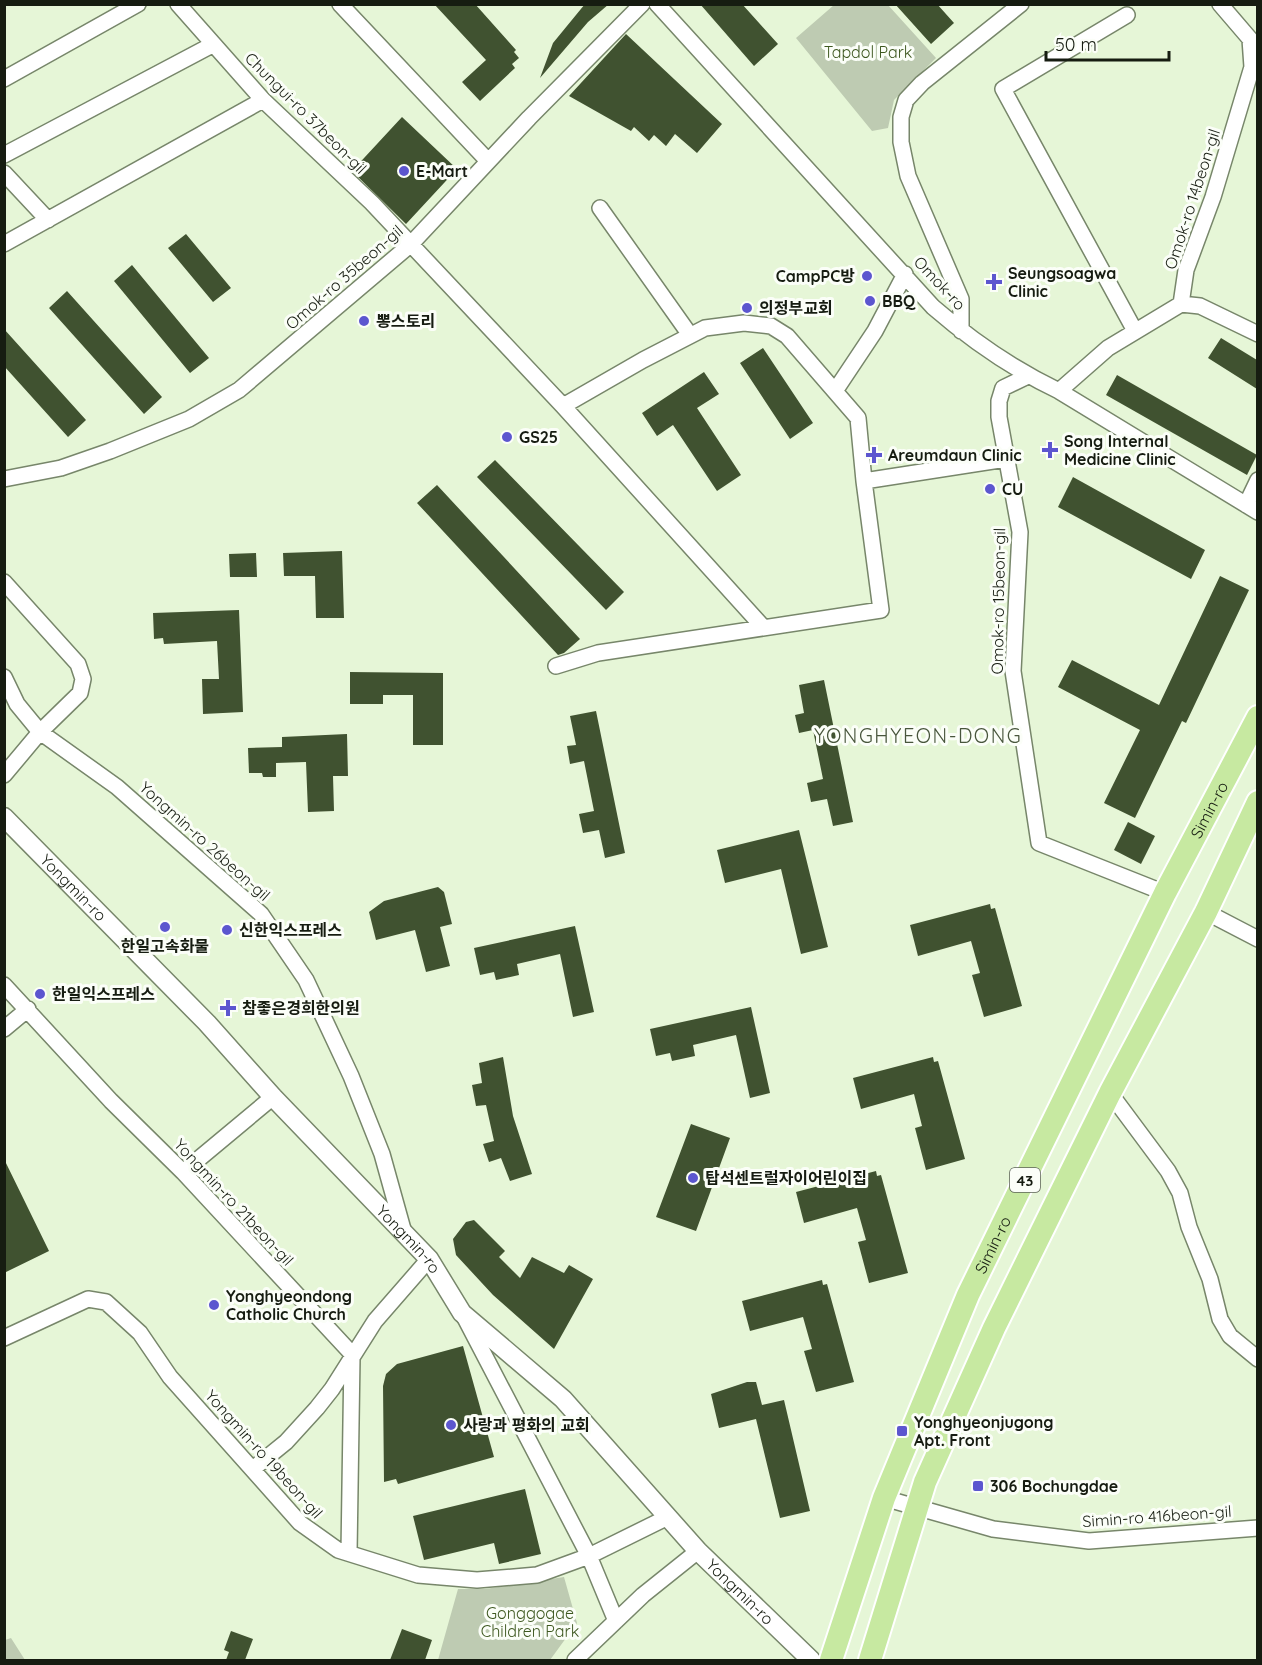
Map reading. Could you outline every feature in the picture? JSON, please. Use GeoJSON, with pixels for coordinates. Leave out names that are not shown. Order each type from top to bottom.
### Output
{"type":"FeatureCollection","features":[{"type":"Feature","properties":{"kind":"main road","name":"Simin-ro"},"geometry":{"type":"LineString","coordinates":[[831,1660],[884,1498],[968,1295],[1165,893],[1257,717]]}},
{"type":"Feature","properties":{"kind":"main road","name":"43"},"geometry":{"type":"LineString","coordinates":[[870,1660],[925,1482],[994,1328],[1110,1093],[1206,912],[1257,802]]}},
{"type":"Feature","properties":{"kind":"street"},"geometry":{"type":"LineString","coordinates":[[4,79],[138,4]]}},
{"type":"Feature","properties":{"kind":"street","name":"Chungui-ro 37beon-gil"},"geometry":{"type":"LineString","coordinates":[[178,4],[263,100],[372,203],[563,406],[763,627]]}},
{"type":"Feature","properties":{"kind":"street"},"geometry":{"type":"LineString","coordinates":[[340,4],[488,161]]}},
{"type":"Feature","properties":{"kind":"street","name":"Omok-ro 35beon-gil"},"geometry":{"type":"LineString","coordinates":[[4,479],[61,468],[189,419],[239,390],[410,245],[488,161],[642,4]]}},
{"type":"Feature","properties":{"kind":"street","name":"Omok-ro"},"geometry":{"type":"LineString","coordinates":[[657,4],[906,274],[933,307],[961,331],[1028,376],[1059,391],[1252,508]]}},
{"type":"Feature","properties":{"kind":"street"},"geometry":{"type":"LineString","coordinates":[[961,331],[961,299],[908,176],[901,142],[901,117],[906,100],[922,83],[1021,4]]}},
{"type":"Feature","properties":{"kind":"street","name":"Omok-ro 14beon-gil"},"geometry":{"type":"LineString","coordinates":[[1181,304],[1186,270],[1213,197],[1254,59],[1250,39],[1220,4]]}},
{"type":"Feature","properties":{"kind":"street"},"geometry":{"type":"LineString","coordinates":[[1127,15],[1003,88],[1136,331]]}},
{"type":"Feature","properties":{"kind":"street"},"geometry":{"type":"LineString","coordinates":[[4,155],[212,45]]}},
{"type":"Feature","properties":{"kind":"street"},"geometry":{"type":"LineString","coordinates":[[4,244],[263,100]]}},
{"type":"Feature","properties":{"kind":"street"},"geometry":{"type":"LineString","coordinates":[[4,173],[48,220]]}},
{"type":"Feature","properties":{"kind":"street"},"geometry":{"type":"LineString","coordinates":[[600,208],[690,335]]}},
{"type":"Feature","properties":{"kind":"street"},"geometry":{"type":"LineString","coordinates":[[835,391],[875,331],[906,274]]}},
{"type":"Feature","properties":{"kind":"street"},"geometry":{"type":"LineString","coordinates":[[1059,391],[1108,348],[1181,304],[1200,306],[1257,334]]}},
{"type":"Feature","properties":{"kind":"street"},"geometry":{"type":"LineString","coordinates":[[556,666],[598,653],[881,610],[858,418],[787,336],[771,326],[744,323],[722,324],[690,335],[563,406]]}},
{"type":"Feature","properties":{"kind":"street","name":"Omok-ro 15beon-gil"},"geometry":{"type":"LineString","coordinates":[[1028,376],[1003,388],[999,401],[1006,459],[1020,532],[1013,671],[1039,843],[1165,893]]}},
{"type":"Feature","properties":{"kind":"street"},"geometry":{"type":"LineString","coordinates":[[864,482],[1006,459]]}},
{"type":"Feature","properties":{"kind":"street"},"geometry":{"type":"LineString","coordinates":[[1252,508],[1257,480]]}},
{"type":"Feature","properties":{"kind":"street"},"geometry":{"type":"LineString","coordinates":[[4,582],[78,664],[82,679],[80,693],[40,732],[4,775]]}},
{"type":"Feature","properties":{"kind":"street","name":"Yongmin-ro 26beon-gil"},"geometry":{"type":"LineString","coordinates":[[4,677],[17,704],[40,732],[117,787],[261,914],[306,980],[351,1076],[382,1154],[404,1233]]}},
{"type":"Feature","properties":{"kind":"street","name":"Yongmin-ro"},"geometry":{"type":"LineString","coordinates":[[4,817],[207,1023],[273,1097],[429,1259],[462,1313],[563,1399],[698,1551],[811,1660]]}},
{"type":"Feature","properties":{"kind":"street"},"geometry":{"type":"LineString","coordinates":[[1206,912],[1257,939]]}},
{"type":"Feature","properties":{"kind":"street","name":"Yongmin-ro 21beon-gil"},"geometry":{"type":"LineString","coordinates":[[4,985],[111,1101],[183,1172],[352,1354]]}},
{"type":"Feature","properties":{"kind":"street"},"geometry":{"type":"LineString","coordinates":[[4,1029],[28,1009]]}},
{"type":"Feature","properties":{"kind":"street"},"geometry":{"type":"LineString","coordinates":[[1110,1093],[1168,1171],[1180,1193],[1189,1227],[1210,1279],[1220,1318],[1230,1336],[1257,1359]]}},
{"type":"Feature","properties":{"kind":"street"},"geometry":{"type":"LineString","coordinates":[[183,1172],[273,1097]]}},
{"type":"Feature","properties":{"kind":"street"},"geometry":{"type":"LineString","coordinates":[[254,1468],[286,1442],[317,1408],[332,1389],[352,1354],[375,1321],[429,1259]]}},
{"type":"Feature","properties":{"kind":"street","name":"Yongmin-ro 19beon-gil"},"geometry":{"type":"LineString","coordinates":[[4,1338],[88,1299],[106,1302],[140,1333],[170,1377],[254,1468],[300,1523],[321,1540],[349,1553],[418,1575],[477,1580],[537,1575],[589,1556],[668,1517]]}},
{"type":"Feature","properties":{"kind":"street"},"geometry":{"type":"LineString","coordinates":[[462,1313],[589,1556],[616,1620]]}},
{"type":"Feature","properties":{"kind":"street"},"geometry":{"type":"LineString","coordinates":[[349,1553],[352,1354]]}},
{"type":"Feature","properties":{"kind":"street","name":"Simin-ro 416beon-gil"},"geometry":{"type":"LineString","coordinates":[[884,1498],[993,1529],[1089,1541],[1257,1528]]}},
{"type":"Feature","properties":{"kind":"street"},"geometry":{"type":"LineString","coordinates":[[575,1660],[616,1620],[698,1551]]}},
{"type":"Feature","properties":{"kind":"green space","name":"Tapdol Park"},"geometry":{"type":"Polygon","coordinates":[[[834,5],[888,5],[936,58],[894,100],[888,128],[872,131],[796,38],[834,5]]]}},
{"type":"Feature","properties":{"kind":"green space","name":"Gonggogae Children Park"},"geometry":{"type":"Polygon","coordinates":[[[564,1577],[577,1623],[550,1660],[438,1660],[458,1589],[485,1589],[564,1577]]]}},
{"type":"Feature","properties":{"kind":"green space"},"geometry":{"type":"Polygon","coordinates":[[[11,1638],[25,1660],[5,1660],[5,1640],[11,1638]]]}},
{"type":"Feature","properties":{"kind":"building"},"geometry":{"type":"Polygon","coordinates":[[[434,4],[475,4],[516,50],[514,52],[519,58],[512,64],[515,68],[480,101],[462,82],[486,60],[434,4]]]}},
{"type":"Feature","properties":{"kind":"building"},"geometry":{"type":"Polygon","coordinates":[[[585,4],[609,4],[588,22],[540,78],[553,43],[585,4]]]}},
{"type":"Feature","properties":{"kind":"building"},"geometry":{"type":"Polygon","coordinates":[[[700,4],[742,4],[778,44],[754,66],[700,4]]]}},
{"type":"Feature","properties":{"kind":"building"},"geometry":{"type":"Polygon","coordinates":[[[895,4],[937,4],[954,23],[931,44],[895,4]]]}},
{"type":"Feature","properties":{"kind":"building"},"geometry":{"type":"Polygon","coordinates":[[[626,34],[722,124],[697,153],[675,134],[666,146],[654,135],[649,141],[634,127],[631,131],[569,96],[626,34]]]}},
{"type":"Feature","properties":{"kind":"building","name":"E-Mart"},"geometry":{"type":"Polygon","coordinates":[[[402,117],[457,169],[406,224],[352,171],[402,117]]]}},
{"type":"Feature","properties":{"kind":"building"},"geometry":{"type":"Polygon","coordinates":[[[186,234],[231,288],[213,302],[168,248],[186,234]]]}},
{"type":"Feature","properties":{"kind":"building"},"geometry":{"type":"Polygon","coordinates":[[[132,265],[209,358],[190,373],[114,281],[132,265]]]}},
{"type":"Feature","properties":{"kind":"building"},"geometry":{"type":"Polygon","coordinates":[[[67,291],[162,397],[144,414],[49,308],[67,291]]]}},
{"type":"Feature","properties":{"kind":"building"},"geometry":{"type":"Polygon","coordinates":[[[4,329],[86,420],[68,437],[4,366],[4,329]]]}},
{"type":"Feature","properties":{"kind":"building"},"geometry":{"type":"Polygon","coordinates":[[[1221,338],[1257,360],[1257,389],[1208,358],[1221,338]]]}},
{"type":"Feature","properties":{"kind":"building"},"geometry":{"type":"Polygon","coordinates":[[[763,348],[813,423],[790,439],[740,363],[763,348]]]}},
{"type":"Feature","properties":{"kind":"building"},"geometry":{"type":"Polygon","coordinates":[[[704,372],[719,394],[697,408],[741,475],[717,491],[673,425],[657,436],[642,413],[704,372]]]}},
{"type":"Feature","properties":{"kind":"building"},"geometry":{"type":"Polygon","coordinates":[[[1117,375],[1257,455],[1247,475],[1106,395],[1117,375]]]}},
{"type":"Feature","properties":{"kind":"building"},"geometry":{"type":"Polygon","coordinates":[[[495,460],[624,592],[606,610],[477,477],[495,460]]]}},
{"type":"Feature","properties":{"kind":"building"},"geometry":{"type":"Polygon","coordinates":[[[1073,477],[1205,550],[1191,579],[1058,507],[1073,477]]]}},
{"type":"Feature","properties":{"kind":"building"},"geometry":{"type":"Polygon","coordinates":[[[437,485],[580,639],[564,653],[558,655],[417,503],[437,485]]]}},
{"type":"Feature","properties":{"kind":"building"},"geometry":{"type":"Polygon","coordinates":[[[342,551],[344,618],[316,618],[315,576],[284,576],[283,553],[342,551]]]}},
{"type":"Feature","properties":{"kind":"building"},"geometry":{"type":"Polygon","coordinates":[[[256,553],[257,577],[230,577],[229,554],[256,553]]]}},
{"type":"Feature","properties":{"kind":"building"},"geometry":{"type":"Polygon","coordinates":[[[1220,576],[1249,590],[1186,723],[1182,721],[1135,818],[1104,803],[1140,730],[1058,687],[1072,660],[1159,705],[1220,576]]]}},
{"type":"Feature","properties":{"kind":"building"},"geometry":{"type":"Polygon","coordinates":[[[239,610],[243,712],[203,714],[202,679],[219,679],[217,641],[164,644],[163,638],[154,639],[153,613],[239,610]]]}},
{"type":"Feature","properties":{"kind":"building"},"geometry":{"type":"Polygon","coordinates":[[[350,672],[443,673],[443,745],[413,745],[413,695],[383,695],[383,704],[350,704],[350,672]]]}},
{"type":"Feature","properties":{"kind":"building"},"geometry":{"type":"Polygon","coordinates":[[[824,680],[853,822],[833,826],[827,799],[811,802],[807,783],[823,779],[813,730],[799,733],[795,715],[804,713],[799,685],[824,680]]]}},
{"type":"Feature","properties":{"kind":"building"},"geometry":{"type":"Polygon","coordinates":[[[596,711],[625,853],[605,858],[599,830],[583,833],[579,814],[594,811],[584,761],[570,764],[567,746],[576,745],[570,716],[596,711]]]}},
{"type":"Feature","properties":{"kind":"building"},"geometry":{"type":"Polygon","coordinates":[[[347,734],[348,776],[333,776],[334,811],[308,812],[306,762],[276,763],[276,777],[263,777],[262,773],[249,773],[248,748],[282,747],[282,737],[347,734]]]}},
{"type":"Feature","properties":{"kind":"building"},"geometry":{"type":"Polygon","coordinates":[[[1128,822],[1155,836],[1141,864],[1114,850],[1128,822]]]}},
{"type":"Feature","properties":{"kind":"building"},"geometry":{"type":"Polygon","coordinates":[[[799,830],[828,947],[801,954],[781,869],[725,883],[717,850],[799,830]]]}},
{"type":"Feature","properties":{"kind":"building"},"geometry":{"type":"Polygon","coordinates":[[[438,887],[444,892],[452,924],[440,927],[450,966],[426,972],[415,930],[376,940],[369,912],[384,901],[438,887]]]}},
{"type":"Feature","properties":{"kind":"building"},"geometry":{"type":"Polygon","coordinates":[[[990,904],[991,909],[995,908],[1022,1006],[984,1017],[972,975],[980,973],[971,941],[918,956],[910,925],[990,904]]]}},
{"type":"Feature","properties":{"kind":"building"},"geometry":{"type":"Polygon","coordinates":[[[575,926],[594,1012],[573,1017],[560,954],[517,964],[519,975],[496,980],[494,972],[480,975],[474,948],[575,926]]]}},
{"type":"Feature","properties":{"kind":"building"},"geometry":{"type":"Polygon","coordinates":[[[751,1007],[770,1093],[750,1098],[736,1035],[693,1045],[695,1056],[672,1061],[670,1053],[656,1056],[650,1029],[751,1007]]]}},
{"type":"Feature","properties":{"kind":"building"},"geometry":{"type":"Polygon","coordinates":[[[503,1057],[513,1116],[532,1174],[510,1181],[501,1158],[489,1162],[483,1144],[494,1141],[486,1105],[476,1106],[472,1085],[482,1083],[479,1063],[503,1057]]]}},
{"type":"Feature","properties":{"kind":"building"},"geometry":{"type":"Polygon","coordinates":[[[933,1057],[934,1062],[938,1061],[965,1159],[926,1170],[915,1128],[922,1126],[914,1094],[861,1109],[853,1078],[933,1057]]]}},
{"type":"Feature","properties":{"kind":"building","name":"탑석센트럴자이어린이집"},"geometry":{"type":"Polygon","coordinates":[[[691,1124],[730,1138],[696,1231],[656,1217],[691,1124]]]}},
{"type":"Feature","properties":{"kind":"building"},"geometry":{"type":"Polygon","coordinates":[[[4,1159],[49,1251],[4,1273],[4,1159]]]}},
{"type":"Feature","properties":{"kind":"building"},"geometry":{"type":"Polygon","coordinates":[[[876,1171],[877,1176],[881,1175],[908,1273],[869,1283],[858,1242],[866,1240],[857,1208],[804,1223],[796,1192],[876,1171]]]}},
{"type":"Feature","properties":{"kind":"building"},"geometry":{"type":"Polygon","coordinates":[[[474,1220],[505,1251],[499,1257],[520,1278],[532,1257],[564,1273],[569,1265],[593,1279],[554,1349],[493,1295],[456,1255],[453,1239],[466,1222],[474,1220]]]}},
{"type":"Feature","properties":{"kind":"building"},"geometry":{"type":"Polygon","coordinates":[[[822,1280],[823,1285],[827,1284],[854,1382],[816,1392],[804,1351],[812,1349],[803,1317],[750,1331],[742,1301],[822,1280]]]}},
{"type":"Feature","properties":{"kind":"building"},"geometry":{"type":"Polygon","coordinates":[[[463,1346],[494,1457],[398,1484],[396,1479],[384,1482],[383,1386],[386,1374],[397,1364],[463,1346]]]}},
{"type":"Feature","properties":{"kind":"building"},"geometry":{"type":"Polygon","coordinates":[[[747,1382],[756,1382],[762,1405],[784,1400],[810,1511],[780,1518],[756,1419],[719,1428],[711,1394],[747,1382]]]}},
{"type":"Feature","properties":{"kind":"building"},"geometry":{"type":"Polygon","coordinates":[[[525,1489],[541,1554],[499,1564],[494,1543],[424,1560],[413,1516],[525,1489]]]}},
{"type":"Feature","properties":{"kind":"building"},"geometry":{"type":"Polygon","coordinates":[[[402,1629],[432,1640],[425,1660],[390,1660],[402,1629]]]}},
{"type":"Feature","properties":{"kind":"building"},"geometry":{"type":"Polygon","coordinates":[[[231,1631],[253,1639],[245,1660],[226,1660],[229,1652],[224,1650],[231,1631]]]}},
{"type":"Feature","properties":{"kind":"place","name":"E-Mart"},"geometry":{"type":"Point","coordinates":[404,171]}},
{"type":"Feature","properties":{"kind":"place","name":"CampPC방"},"geometry":{"type":"Point","coordinates":[867,276]}},
{"type":"Feature","properties":{"kind":"place","name":"Seungsoagwa Clinic"},"geometry":{"type":"Point","coordinates":[994,282]}},
{"type":"Feature","properties":{"kind":"place","name":"BBQ"},"geometry":{"type":"Point","coordinates":[870,301]}},
{"type":"Feature","properties":{"kind":"place","name":"의정부교회"},"geometry":{"type":"Point","coordinates":[747,308]}},
{"type":"Feature","properties":{"kind":"place","name":"뽕스토리"},"geometry":{"type":"Point","coordinates":[364,321]}},
{"type":"Feature","properties":{"kind":"place","name":"GS25"},"geometry":{"type":"Point","coordinates":[507,437]}},
{"type":"Feature","properties":{"kind":"place","name":"Song Internal Medicine Clinic"},"geometry":{"type":"Point","coordinates":[1050,450]}},
{"type":"Feature","properties":{"kind":"place","name":"Areumdaun Clinic"},"geometry":{"type":"Point","coordinates":[874,455]}},
{"type":"Feature","properties":{"kind":"place","name":"CU"},"geometry":{"type":"Point","coordinates":[990,489]}},
{"type":"Feature","properties":{"kind":"place","name":"한일고속화물"},"geometry":{"type":"Point","coordinates":[165,927]}},
{"type":"Feature","properties":{"kind":"place","name":"신한익스프레스"},"geometry":{"type":"Point","coordinates":[227,930]}},
{"type":"Feature","properties":{"kind":"place","name":"한일익스프레스"},"geometry":{"type":"Point","coordinates":[40,994]}},
{"type":"Feature","properties":{"kind":"place","name":"참좋은경희한의원"},"geometry":{"type":"Point","coordinates":[228,1008]}},
{"type":"Feature","properties":{"kind":"place","name":"탑석센트럴자이어린이집"},"geometry":{"type":"Point","coordinates":[693,1178]}},
{"type":"Feature","properties":{"kind":"place","name":"Yonghyeondong Catholic Church"},"geometry":{"type":"Point","coordinates":[214,1305]}},
{"type":"Feature","properties":{"kind":"place","name":"사랑과 평화의 교회"},"geometry":{"type":"Point","coordinates":[451,1425]}},
{"type":"Feature","properties":{"kind":"place","name":"Yonghyeonjugong Apt. Front"},"geometry":{"type":"Point","coordinates":[902,1431]}},
{"type":"Feature","properties":{"kind":"place","name":"306 Bochungdae"},"geometry":{"type":"Point","coordinates":[978,1486]}},
{"type":"Feature","properties":{"kind":"district","name":"YONGHYEON-DONG"},"geometry":{"type":"Point","coordinates":[918,735]}}]}
